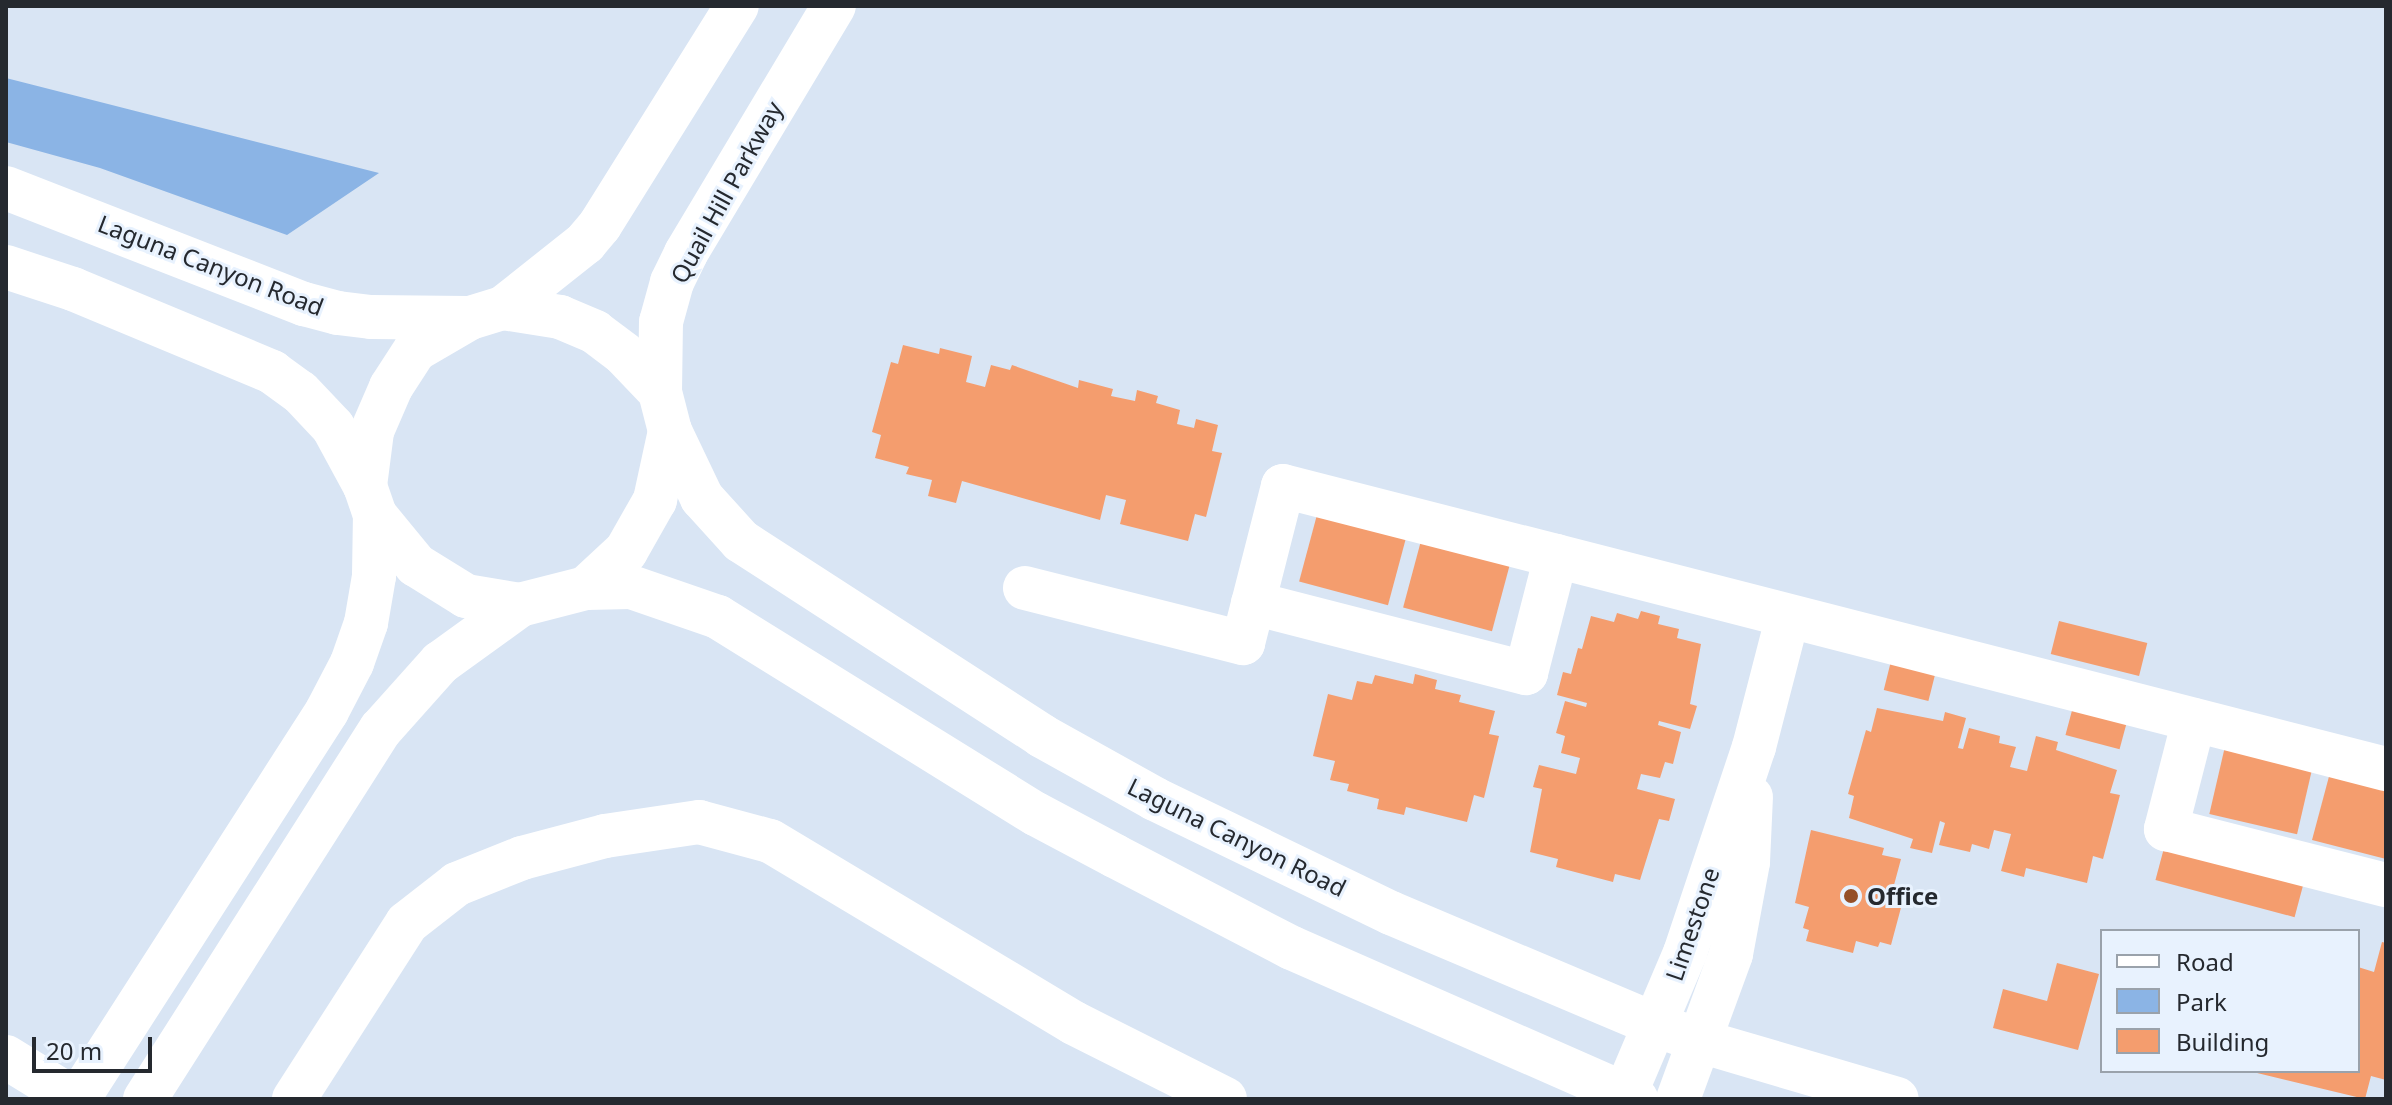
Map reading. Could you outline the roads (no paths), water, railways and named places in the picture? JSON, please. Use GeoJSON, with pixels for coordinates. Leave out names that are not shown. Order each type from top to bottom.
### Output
{"type":"FeatureCollection","features":[{"type":"Feature","properties":{"kind":"main road"},"geometry":{"type":"LineString","coordinates":[[6,1057],[76,1099],[327,711],[346,675],[368,611],[374,576],[370,500],[372,431],[391,387],[415,350],[486,313],[576,250],[600,225],[737,6]]}},
{"type":"Feature","properties":{"kind":"main road","name":"Quail Hill Parkway"},"geometry":{"type":"LineString","coordinates":[[665,411],[661,322],[672,282],[686,253],[834,6]]}},
{"type":"Feature","properties":{"kind":"main road","name":"Laguna Canyon Road"},"geometry":{"type":"LineString","coordinates":[[6,188],[304,304],[371,317],[486,313],[560,317],[595,332],[624,354],[665,411],[702,498],[720,522],[741,541],[1042,736],[1155,799],[1391,913],[1656,1025],[1897,1099]]}},
{"type":"Feature","properties":{"kind":"main road"},"geometry":{"type":"LineString","coordinates":[[6,267],[73,289],[272,372],[300,392],[333,427],[370,500],[416,565],[466,596],[520,605]]}},
{"type":"Feature","properties":{"kind":"main road"},"geometry":{"type":"LineString","coordinates":[[586,588],[626,551],[655,500],[665,411]]}},
{"type":"Feature","properties":{"kind":"main road"},"geometry":{"type":"LineString","coordinates":[[1025,588],[1243,643],[1283,486],[2386,769]]}},
{"type":"Feature","properties":{"kind":"main road"},"geometry":{"type":"LineString","coordinates":[[1253,603],[1526,673],[1556,556]]}},
{"type":"Feature","properties":{"kind":"main road"},"geometry":{"type":"LineString","coordinates":[[145,1099],[381,729],[440,663],[520,605],[586,588],[608,586],[651,592],[718,617],[1036,814],[1292,948],[1628,1098]]}},
{"type":"Feature","properties":{"kind":"main road","name":"Limestone"},"geometry":{"type":"LineString","coordinates":[[1628,1098],[1685,953],[1754,747],[1788,616]]}},
{"type":"Feature","properties":{"kind":"main road"},"geometry":{"type":"LineString","coordinates":[[2194,720],[2166,829],[2386,885]]}},
{"type":"Feature","properties":{"kind":"main road","name":"Limestone"},"geometry":{"type":"LineString","coordinates":[[1678,1099],[1731,954],[1748,862],[1754,747]]}},
{"type":"Feature","properties":{"kind":"main road"},"geometry":{"type":"LineString","coordinates":[[294,1099],[407,923],[457,884],[522,858],[605,836],[699,822],[770,841],[1074,1023],[1225,1099]]}},
{"type":"Feature","properties":{"kind":"place","name":"Office"},"geometry":{"type":"Point","coordinates":[1851,896]}}]}
